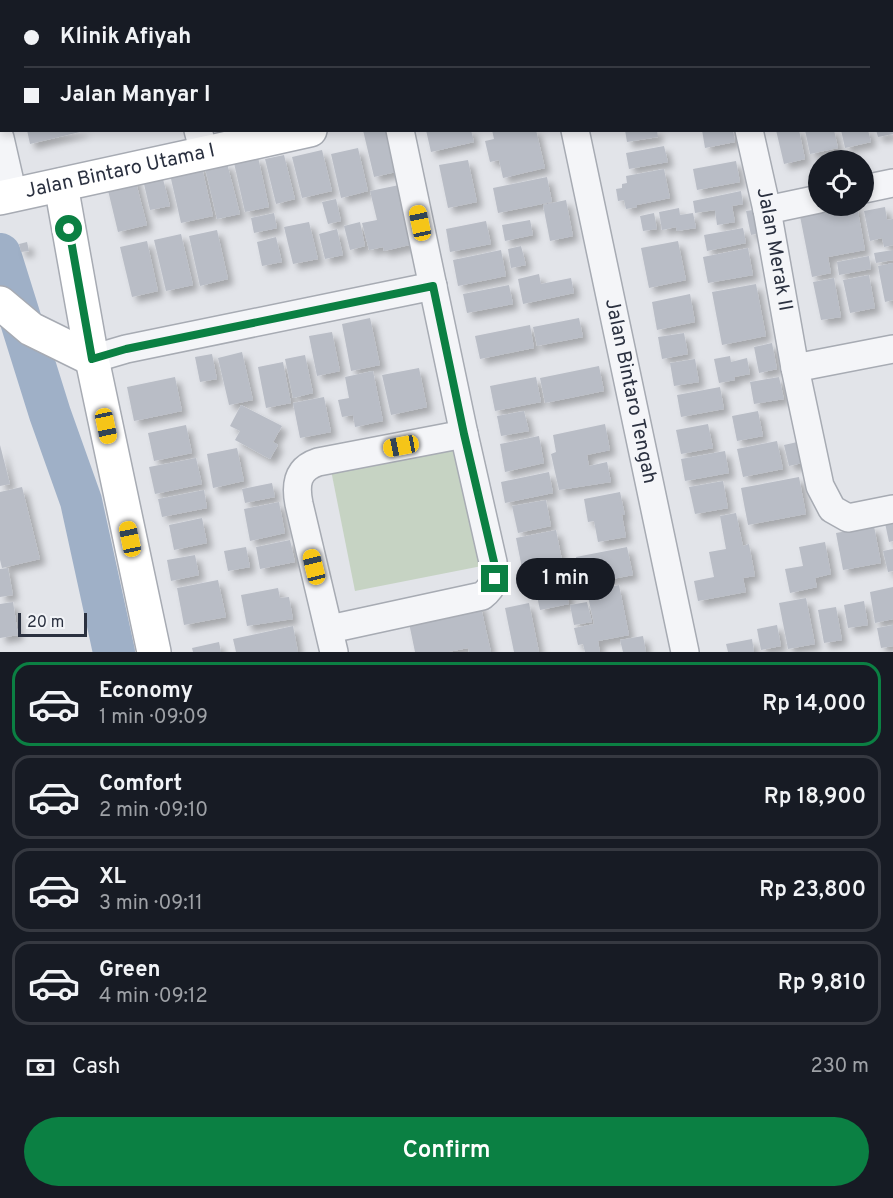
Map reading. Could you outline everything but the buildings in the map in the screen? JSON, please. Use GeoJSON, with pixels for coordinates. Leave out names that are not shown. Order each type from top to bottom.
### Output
{"type":"FeatureCollection","features":[{"type":"Feature","properties":{"kind":"street","name":"Jalan Bintaro Utama I"},"geometry":{"type":"LineString","coordinates":[[6,197],[61,185],[212,141],[292,132]]}},
{"type":"Feature","properties":{"kind":"street"},"geometry":{"type":"LineString","coordinates":[[400,132],[464,434],[494,562],[495,579],[490,590],[482,596],[332,641],[299,504],[297,491],[301,474],[307,466],[318,462],[464,434]]}},
{"type":"Feature","properties":{"kind":"street","name":"Jalan Bintaro Tengah"},"geometry":{"type":"LineString","coordinates":[[575,132],[685,652]]}},
{"type":"Feature","properties":{"kind":"street","name":"Jalan Merak II"},"geometry":{"type":"LineString","coordinates":[[749,132],[767,210],[795,368],[820,486],[832,509],[849,518],[893,509]]}},
{"type":"Feature","properties":{"kind":"street"},"geometry":{"type":"LineString","coordinates":[[0,138],[6,197]]}},
{"type":"Feature","properties":{"kind":"street"},"geometry":{"type":"LineString","coordinates":[[874,187],[893,183]]}},
{"type":"Feature","properties":{"kind":"street"},"geometry":{"type":"LineString","coordinates":[[61,185],[92,359],[154,652]]}},
{"type":"Feature","properties":{"kind":"street"},"geometry":{"type":"LineString","coordinates":[[767,210],[808,201]]}},
{"type":"Feature","properties":{"kind":"street"},"geometry":{"type":"LineString","coordinates":[[0,303],[31,329],[92,359],[126,349],[433,286]]}},
{"type":"Feature","properties":{"kind":"street"},"geometry":{"type":"LineString","coordinates":[[795,368],[893,349]]}},
{"type":"Feature","properties":{"kind":"green space"},"geometry":{"type":"Polygon","coordinates":[[[470,426],[497,563],[355,591],[328,455],[470,426]]]}},
{"type":"Feature","properties":{"kind":"waterway"},"geometry":{"type":"LineString","coordinates":[[0,254],[50,414],[81,501],[114,652]]}},
{"type":"Feature","properties":{"kind":"route"},"geometry":{"type":"LineString","coordinates":[[69,229],[92,359],[126,349],[433,286],[494,562],[495,579]]}}]}
